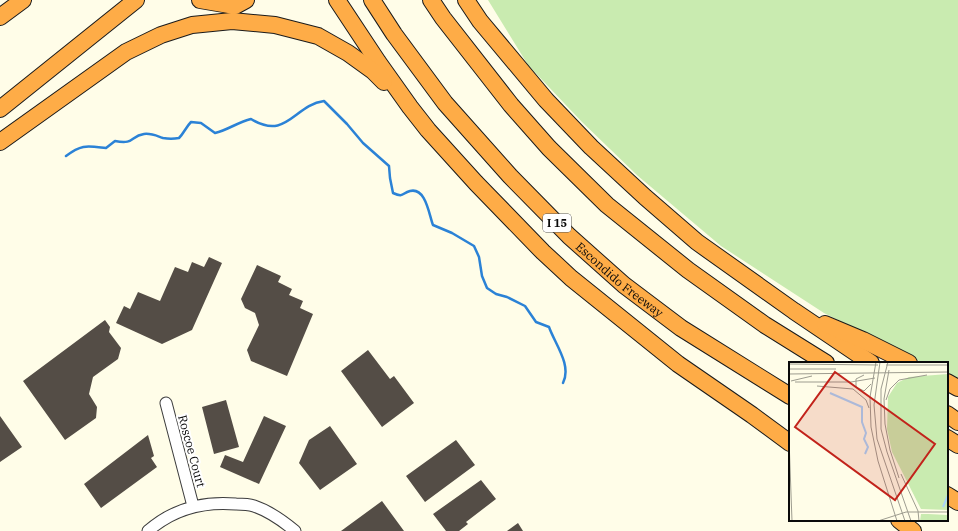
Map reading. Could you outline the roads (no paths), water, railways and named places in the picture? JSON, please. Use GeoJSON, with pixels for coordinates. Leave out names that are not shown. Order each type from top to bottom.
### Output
{"type":"FeatureCollection","features":[{"type":"Feature","properties":{"kind":"highway"},"geometry":{"type":"LineString","coordinates":[[0,17],[23,0]]}},
{"type":"Feature","properties":{"kind":"highway"},"geometry":{"type":"LineString","coordinates":[[0,109],[136,0]]}},
{"type":"Feature","properties":{"kind":"highway"},"geometry":{"type":"LineString","coordinates":[[200,0],[236,6],[246,0]]}},
{"type":"Feature","properties":{"kind":"highway"},"geometry":{"type":"LineString","coordinates":[[337,0],[410,107],[476,183],[543,252],[571,278],[678,364],[789,442]]}},
{"type":"Feature","properties":{"kind":"highway","name":"Escondido Freeway"},"geometry":{"type":"LineString","coordinates":[[372,0],[394,34],[445,103],[510,176],[569,236],[624,285],[681,328],[789,395]]}},
{"type":"Feature","properties":{"kind":"highway"},"geometry":{"type":"LineString","coordinates":[[431,0],[443,18],[511,105],[550,148],[607,205],[688,270],[765,325],[824,362]]}},
{"type":"Feature","properties":{"kind":"highway"},"geometry":{"type":"LineString","coordinates":[[466,0],[480,21],[546,100],[591,147],[645,197],[697,242],[794,311],[870,362]]}},
{"type":"Feature","properties":{"kind":"highway"},"geometry":{"type":"LineString","coordinates":[[477,0],[525,75]]}},
{"type":"Feature","properties":{"kind":"highway"},"geometry":{"type":"LineString","coordinates":[[0,142],[126,52],[161,35],[192,26],[232,21],[274,25],[318,36],[348,53],[372,71],[410,107]]}},
{"type":"Feature","properties":{"kind":"highway"},"geometry":{"type":"LineString","coordinates":[[794,311],[863,340],[907,362]]}},
{"type":"Feature","properties":{"kind":"highway"},"geometry":{"type":"LineString","coordinates":[[650,342],[721,388],[789,428]]}},
{"type":"Feature","properties":{"kind":"highway"},"geometry":{"type":"LineString","coordinates":[[948,383],[958,388]]}},
{"type":"Feature","properties":{"kind":"highway"},"geometry":{"type":"LineString","coordinates":[[948,415],[958,422]]}},
{"type":"Feature","properties":{"kind":"highway"},"geometry":{"type":"LineString","coordinates":[[948,439],[958,445]]}},
{"type":"Feature","properties":{"kind":"highway"},"geometry":{"type":"LineString","coordinates":[[948,496],[958,502]]}},
{"type":"Feature","properties":{"kind":"highway"},"geometry":{"type":"LineString","coordinates":[[948,504],[958,509]]}},
{"type":"Feature","properties":{"kind":"highway"},"geometry":{"type":"LineString","coordinates":[[900,521],[913,531]]}},
{"type":"Feature","properties":{"kind":"street","name":"Roscoe Court"},"geometry":{"type":"LineString","coordinates":[[166,403],[193,506]]}},
{"type":"Feature","properties":{"kind":"street"},"geometry":{"type":"LineString","coordinates":[[148,531],[167,517],[193,506],[215,503],[253,506],[278,517],[295,531]]}},
{"type":"Feature","properties":{"kind":"waterway"},"geometry":{"type":"LineString","coordinates":[[66,156],[76,149],[89,146],[106,148],[115,141],[126,142],[136,136],[144,134],[152,134],[167,139],[179,138],[191,122],[201,123],[215,133],[251,119],[263,125],[273,126],[282,124],[314,104],[324,101],[347,124],[363,143],[389,166],[393,193],[401,195],[410,191],[420,193],[426,203],[433,225],[452,233],[474,246],[479,257],[482,276],[487,288],[496,294],[507,297],[525,306],[536,322],[549,327],[564,362],[565,376],[563,383]]}}]}
